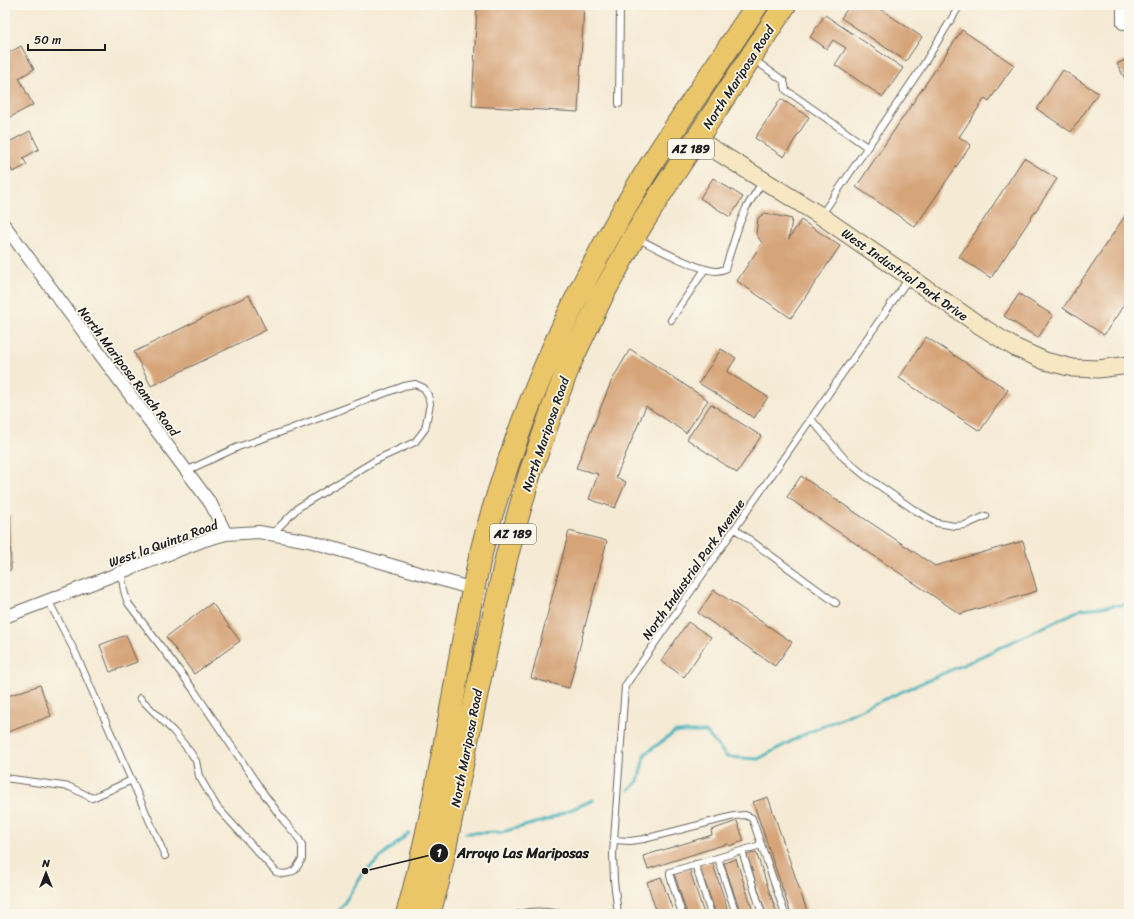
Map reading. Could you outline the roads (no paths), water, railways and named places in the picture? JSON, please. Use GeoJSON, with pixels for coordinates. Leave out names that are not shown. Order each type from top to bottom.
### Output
{"type":"FeatureCollection","features":[{"type":"Feature","properties":{"kind":"highway"},"geometry":{"type":"LineString","coordinates":[[582,287],[674,154],[689,139],[697,139],[694,131],[696,120],[759,5]]}},
{"type":"Feature","properties":{"kind":"highway","name":"North Mariposa Road"},"geometry":{"type":"LineString","coordinates":[[429,914],[447,840],[449,786],[473,589],[484,542],[523,420],[542,371],[582,287],[614,226],[645,174],[759,5]]}},
{"type":"Feature","properties":{"kind":"highway","name":"North Mariposa Road"},"geometry":{"type":"LineString","coordinates":[[407,914],[449,786],[488,638],[507,555],[530,473],[570,363],[602,296],[634,236],[785,5]]}},
{"type":"Feature","properties":{"kind":"highway"},"geometry":{"type":"LineString","coordinates":[[473,589],[480,586],[487,575],[523,459],[537,422],[572,349],[602,296]]}},
{"type":"Feature","properties":{"kind":"street"},"geometry":{"type":"LineString","coordinates":[[1123,5],[1123,23],[1129,21]]}},
{"type":"Feature","properties":{"kind":"street","name":"West Industrial Park Drive"},"geometry":{"type":"LineString","coordinates":[[697,139],[821,216],[979,325],[1014,347],[1045,361],[1073,368],[1098,370],[1127,366]]}},
{"type":"Feature","properties":{"kind":"street","name":"North Mariposa Ranch Road"},"geometry":{"type":"LineString","coordinates":[[5,226],[210,504],[226,534]]}},
{"type":"Feature","properties":{"kind":"street","name":"West la Quinta Road"},"geometry":{"type":"LineString","coordinates":[[5,616],[205,540],[226,534],[260,532],[309,541],[473,589]]}},
{"type":"Feature","properties":{"kind":"lane"},"geometry":{"type":"LineString","coordinates":[[619,104],[620,5]]}},
{"type":"Feature","properties":{"kind":"lane"},"geometry":{"type":"LineString","coordinates":[[821,216],[922,67],[960,5]]}},
{"type":"Feature","properties":{"kind":"lane"},"geometry":{"type":"LineString","coordinates":[[750,57],[784,81],[786,90],[867,147]]}},
{"type":"Feature","properties":{"kind":"lane"},"geometry":{"type":"LineString","coordinates":[[634,236],[652,246],[705,269],[718,271],[725,269],[746,208],[764,180]]}},
{"type":"Feature","properties":{"kind":"lane"},"geometry":{"type":"LineString","coordinates":[[671,320],[705,269]]}},
{"type":"Feature","properties":{"kind":"lane","name":"North Industrial Park Avenue"},"geometry":{"type":"LineString","coordinates":[[618,914],[614,881],[613,854],[626,686],[910,277]]}},
{"type":"Feature","properties":{"kind":"lane"},"geometry":{"type":"LineString","coordinates":[[186,471],[238,447],[404,386],[414,384],[424,388],[428,395],[430,404],[425,429],[415,442],[376,460],[299,507],[272,534]]}},
{"type":"Feature","properties":{"kind":"lane"},"geometry":{"type":"LineString","coordinates":[[811,419],[830,443],[864,475],[913,509],[937,523],[955,526],[965,525],[986,516]]}},
{"type":"Feature","properties":{"kind":"lane"},"geometry":{"type":"LineString","coordinates":[[735,529],[836,603]]}},
{"type":"Feature","properties":{"kind":"lane"},"geometry":{"type":"LineString","coordinates":[[121,572],[128,604],[193,689],[264,794],[297,836],[302,846],[303,853],[302,859],[295,870],[283,874],[276,872],[217,807],[199,776],[196,761],[191,753],[174,732],[140,698]]}},
{"type":"Feature","properties":{"kind":"lane"},"geometry":{"type":"LineString","coordinates":[[48,600],[76,654],[165,856]]}},
{"type":"Feature","properties":{"kind":"lane"},"geometry":{"type":"LineString","coordinates":[[5,778],[70,787],[92,798],[132,780]]}},
{"type":"Feature","properties":{"kind":"lane"},"geometry":{"type":"LineString","coordinates":[[614,840],[630,841],[644,839],[734,816],[745,815],[752,818],[784,914]]}},
{"type":"Feature","properties":{"kind":"lane"},"geometry":{"type":"LineString","coordinates":[[682,914],[670,873],[674,870],[761,845]]}},
{"type":"Feature","properties":{"kind":"lane"},"geometry":{"type":"LineString","coordinates":[[742,851],[762,914]]}},
{"type":"Feature","properties":{"kind":"lane"},"geometry":{"type":"LineString","coordinates":[[718,858],[736,914]]}},
{"type":"Feature","properties":{"kind":"lane"},"geometry":{"type":"LineString","coordinates":[[695,864],[711,914]]}},
{"type":"Feature","properties":{"kind":"lane"},"geometry":{"type":"LineString","coordinates":[[518,914],[525,912],[549,912],[562,914]]}},
{"type":"Feature","properties":{"kind":"waterway"},"geometry":{"type":"LineString","coordinates":[[629,790],[638,781],[645,754],[675,732],[706,732],[727,757],[758,759],[803,735],[965,664],[1082,609],[1129,604]]}},
{"type":"Feature","properties":{"kind":"waterway"},"geometry":{"type":"LineString","coordinates":[[466,833],[502,832],[547,820],[593,800]]}},
{"type":"Feature","properties":{"kind":"waterway"},"geometry":{"type":"LineString","coordinates":[[337,914],[365,871],[409,833]]}},
{"type":"Feature","properties":{"kind":"place","name":"Arroyo Las Mariposas"},"geometry":{"type":"Point","coordinates":[365,871]}}]}
